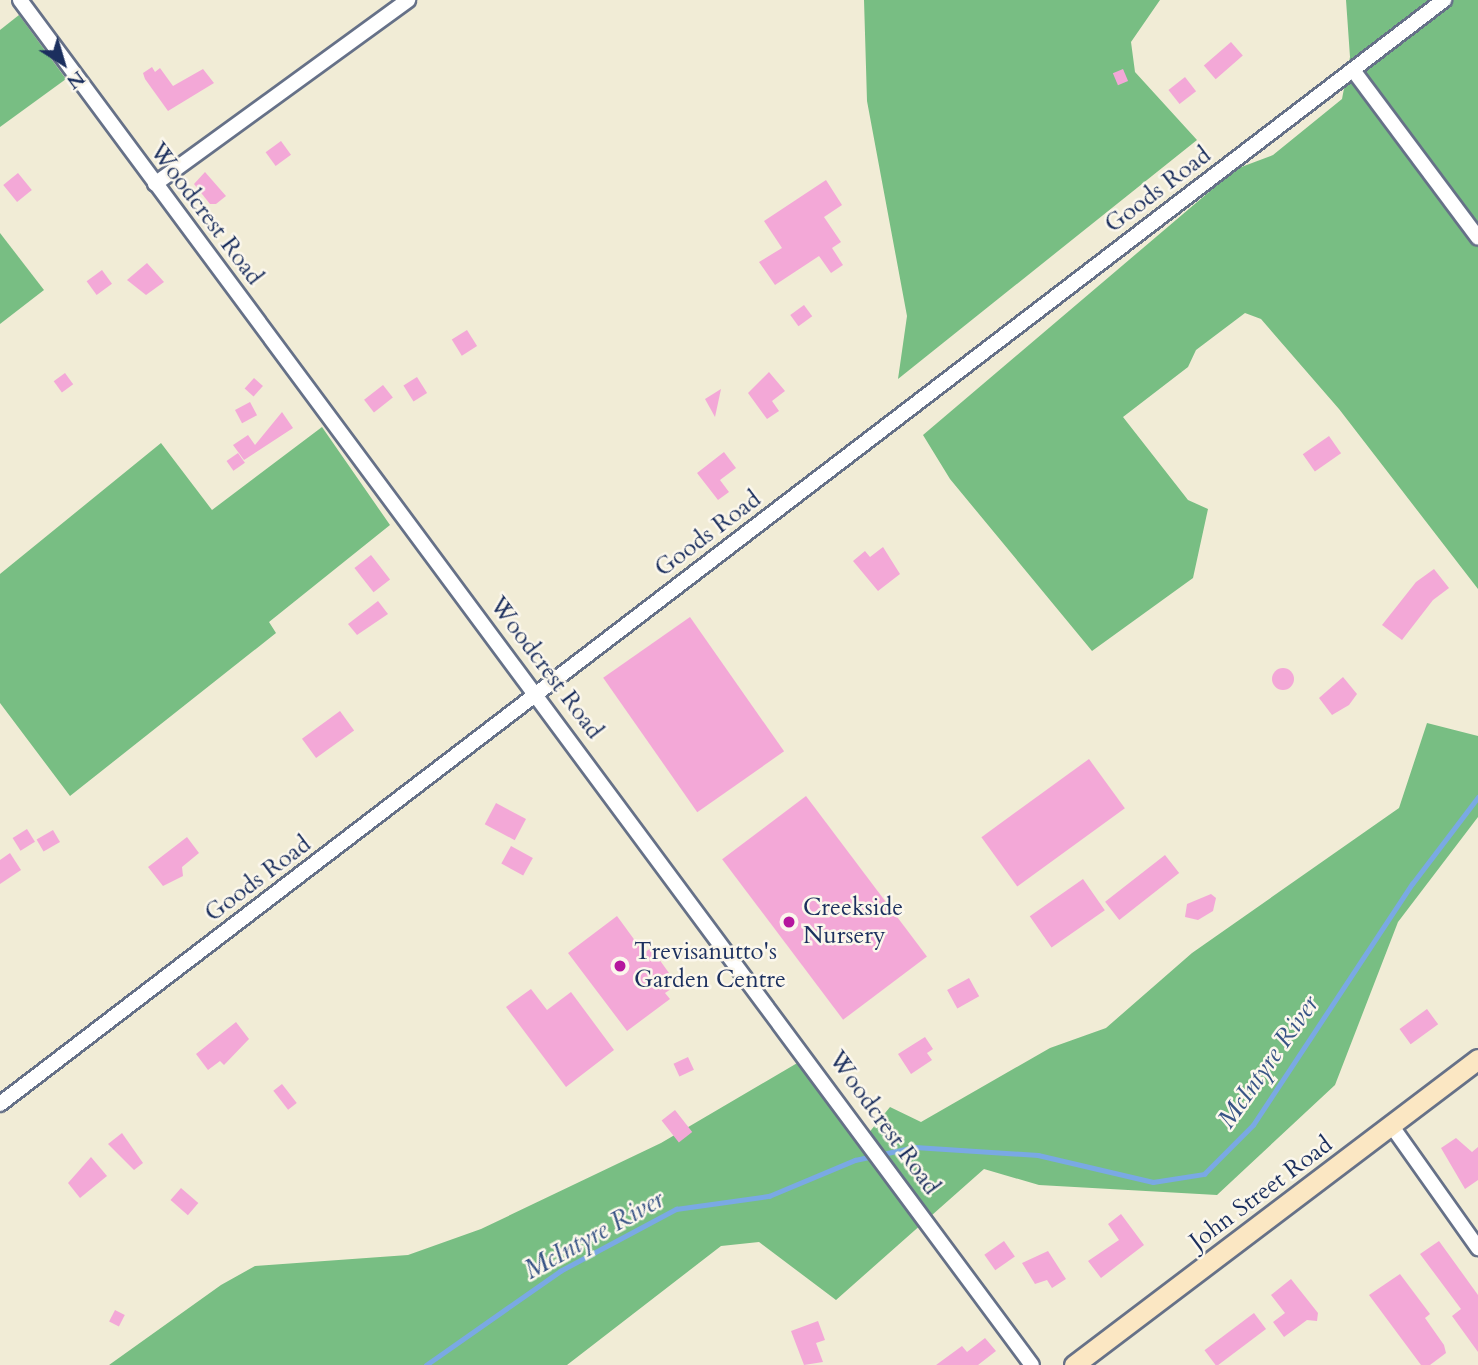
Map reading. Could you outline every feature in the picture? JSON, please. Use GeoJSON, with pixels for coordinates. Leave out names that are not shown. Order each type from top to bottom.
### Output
{"type":"FeatureCollection","features":[{"type":"Feature","properties":{"kind":"main road","name":"John Street Road"},"geometry":{"type":"LineString","coordinates":[[1074,1365],[1478,1059]]}},
{"type":"Feature","properties":{"kind":"street","name":"Woodcrest Road"},"geometry":{"type":"LineString","coordinates":[[20,0],[868,1139],[1032,1365]]}},
{"type":"Feature","properties":{"kind":"street"},"geometry":{"type":"LineString","coordinates":[[155,184],[408,0]]}},
{"type":"Feature","properties":{"kind":"street","name":"Goods Road"},"geometry":{"type":"LineString","coordinates":[[0,1104],[1444,0]]}},
{"type":"Feature","properties":{"kind":"street"},"geometry":{"type":"LineString","coordinates":[[1353,69],[1478,238]]}},
{"type":"Feature","properties":{"kind":"street"},"geometry":{"type":"LineString","coordinates":[[1391,1125],[1473,1232],[1478,1248]]}},
{"type":"Feature","properties":{"kind":"green space"},"geometry":{"type":"Polygon","coordinates":[[[864,0],[1160,0],[1131,42],[1135,72],[1197,140],[898,379],[907,316],[867,101],[864,0]]]}},
{"type":"Feature","properties":{"kind":"green space"},"geometry":{"type":"Polygon","coordinates":[[[1346,0],[1478,0],[1478,589],[1339,409],[1261,319],[1245,313],[1196,350],[1188,367],[1123,417],[1188,500],[1208,509],[1193,578],[1092,651],[950,479],[923,435],[1236,169],[1273,155],[1342,99],[1350,57],[1346,0]]]}},
{"type":"Feature","properties":{"kind":"green space"},"geometry":{"type":"Polygon","coordinates":[[[19,15],[66,79],[0,127],[0,30],[19,15]]]}},
{"type":"Feature","properties":{"kind":"green space"},"geometry":{"type":"Polygon","coordinates":[[[0,233],[44,290],[0,324],[0,233]]]}},
{"type":"Feature","properties":{"kind":"green space"},"geometry":{"type":"Polygon","coordinates":[[[322,427],[390,525],[269,622],[276,633],[70,796],[0,703],[0,574],[161,443],[212,510],[322,427]]]}},
{"type":"Feature","properties":{"kind":"green space"},"geometry":{"type":"Polygon","coordinates":[[[1427,723],[1478,736],[1478,817],[1398,922],[1335,1085],[1217,1195],[1039,1185],[984,1169],[836,1300],[759,1242],[721,1246],[567,1365],[109,1365],[221,1285],[255,1266],[408,1255],[481,1229],[661,1143],[799,1062],[858,1146],[890,1107],[921,1122],[1050,1048],[1106,1028],[1192,953],[1399,808],[1427,723]]]}},
{"type":"Feature","properties":{"kind":"building"},"geometry":{"type":"Polygon","coordinates":[[[1231,42],[1243,56],[1216,79],[1204,66],[1231,42]]]}},
{"type":"Feature","properties":{"kind":"building"},"geometry":{"type":"Polygon","coordinates":[[[152,67],[155,72],[160,68],[173,86],[203,69],[214,83],[168,111],[145,79],[143,73],[152,67]]]}},
{"type":"Feature","properties":{"kind":"building"},"geometry":{"type":"Polygon","coordinates":[[[1123,69],[1128,81],[1118,85],[1113,73],[1123,69]]]}},
{"type":"Feature","properties":{"kind":"building"},"geometry":{"type":"Polygon","coordinates":[[[1185,77],[1196,91],[1180,104],[1168,90],[1185,77]]]}},
{"type":"Feature","properties":{"kind":"building"},"geometry":{"type":"Polygon","coordinates":[[[281,141],[291,155],[276,166],[266,152],[281,141]]]}},
{"type":"Feature","properties":{"kind":"building"},"geometry":{"type":"Polygon","coordinates":[[[205,172],[226,196],[216,204],[210,204],[194,184],[205,172]]]}},
{"type":"Feature","properties":{"kind":"building"},"geometry":{"type":"Polygon","coordinates":[[[18,173],[32,190],[17,202],[3,185],[18,173]]]}},
{"type":"Feature","properties":{"kind":"building"},"geometry":{"type":"Polygon","coordinates":[[[826,180],[842,205],[824,217],[841,242],[832,248],[843,265],[831,273],[819,256],[775,285],[759,262],[782,248],[764,221],[826,180]]]}},
{"type":"Feature","properties":{"kind":"building"},"geometry":{"type":"Polygon","coordinates":[[[147,263],[164,282],[146,295],[127,280],[147,263]]]}},
{"type":"Feature","properties":{"kind":"building"},"geometry":{"type":"Polygon","coordinates":[[[102,270],[112,284],[97,295],[87,281],[102,270]]]}},
{"type":"Feature","properties":{"kind":"building"},"geometry":{"type":"Polygon","coordinates":[[[804,305],[812,316],[798,326],[790,315],[804,305]]]}},
{"type":"Feature","properties":{"kind":"building"},"geometry":{"type":"Polygon","coordinates":[[[467,330],[477,346],[462,356],[452,340],[467,330]]]}},
{"type":"Feature","properties":{"kind":"building"},"geometry":{"type":"Polygon","coordinates":[[[769,372],[785,391],[772,401],[779,411],[767,419],[748,393],[769,372]]]}},
{"type":"Feature","properties":{"kind":"building"},"geometry":{"type":"Polygon","coordinates":[[[65,373],[73,384],[62,393],[54,381],[65,373]]]}},
{"type":"Feature","properties":{"kind":"building"},"geometry":{"type":"Polygon","coordinates":[[[417,377],[427,393],[413,402],[403,385],[417,377]]]}},
{"type":"Feature","properties":{"kind":"building"},"geometry":{"type":"Polygon","coordinates":[[[254,378],[263,386],[254,396],[245,388],[254,378]]]}},
{"type":"Feature","properties":{"kind":"building"},"geometry":{"type":"Polygon","coordinates":[[[383,385],[393,398],[374,412],[364,400],[383,385]]]}},
{"type":"Feature","properties":{"kind":"building"},"geometry":{"type":"Polygon","coordinates":[[[721,389],[715,417],[705,399],[721,389]]]}},
{"type":"Feature","properties":{"kind":"building"},"geometry":{"type":"Polygon","coordinates":[[[250,402],[257,415],[242,423],[235,410],[250,402]]]}},
{"type":"Feature","properties":{"kind":"building"},"geometry":{"type":"Polygon","coordinates":[[[282,412],[293,428],[244,460],[233,445],[248,435],[255,445],[282,412]]]}},
{"type":"Feature","properties":{"kind":"building"},"geometry":{"type":"Polygon","coordinates":[[[1329,436],[1341,453],[1315,472],[1303,454],[1329,436]]]}},
{"type":"Feature","properties":{"kind":"building"},"geometry":{"type":"Polygon","coordinates":[[[724,452],[736,468],[720,480],[729,492],[718,500],[697,473],[724,452]]]}},
{"type":"Feature","properties":{"kind":"building"},"geometry":{"type":"Polygon","coordinates":[[[238,453],[245,463],[233,471],[227,461],[238,453]]]}},
{"type":"Feature","properties":{"kind":"building"},"geometry":{"type":"Polygon","coordinates":[[[883,547],[900,574],[878,591],[853,561],[865,551],[870,557],[883,547]]]}},
{"type":"Feature","properties":{"kind":"building"},"geometry":{"type":"Polygon","coordinates":[[[371,555],[390,579],[374,592],[354,568],[371,555]]]}},
{"type":"Feature","properties":{"kind":"building"},"geometry":{"type":"Polygon","coordinates":[[[1434,569],[1449,588],[1433,600],[1402,640],[1382,625],[1416,582],[1434,569]]]}},
{"type":"Feature","properties":{"kind":"building"},"geometry":{"type":"Polygon","coordinates":[[[378,601],[388,614],[357,635],[348,624],[378,601]]]}},
{"type":"Feature","properties":{"kind":"building"},"geometry":{"type":"Polygon","coordinates":[[[690,617],[784,751],[697,812],[603,678],[690,617]]]}},
{"type":"Feature","properties":{"kind":"building"},"geometry":{"type":"Polygon","coordinates":[[[1283,668],[1291,671],[1294,679],[1291,687],[1283,690],[1275,687],[1272,679],[1275,671],[1283,668]]]}},
{"type":"Feature","properties":{"kind":"building"},"geometry":{"type":"Polygon","coordinates":[[[1343,677],[1357,694],[1349,705],[1332,715],[1319,698],[1343,677]]]}},
{"type":"Feature","properties":{"kind":"building"},"geometry":{"type":"Polygon","coordinates":[[[340,711],[354,730],[316,758],[302,739],[340,711]]]}},
{"type":"Feature","properties":{"kind":"building"},"geometry":{"type":"Polygon","coordinates":[[[1089,759],[1125,808],[1017,887],[981,837],[1089,759]]]}},
{"type":"Feature","properties":{"kind":"building"},"geometry":{"type":"Polygon","coordinates":[[[806,796],[927,957],[843,1020],[722,859],[806,796]]]}},
{"type":"Feature","properties":{"kind":"building"},"geometry":{"type":"Polygon","coordinates":[[[496,803],[526,819],[515,840],[485,824],[496,803]]]}},
{"type":"Feature","properties":{"kind":"building"},"geometry":{"type":"Polygon","coordinates":[[[27,829],[35,842],[21,851],[13,838],[27,829]]]}},
{"type":"Feature","properties":{"kind":"building"},"geometry":{"type":"Polygon","coordinates":[[[53,830],[60,842],[44,852],[37,840],[53,830]]]}},
{"type":"Feature","properties":{"kind":"building"},"geometry":{"type":"Polygon","coordinates":[[[187,837],[199,853],[182,867],[183,876],[163,886],[148,867],[187,837]]]}},
{"type":"Feature","properties":{"kind":"building"},"geometry":{"type":"Polygon","coordinates":[[[511,846],[533,858],[523,876],[501,863],[511,846]]]}},
{"type":"Feature","properties":{"kind":"building"},"geometry":{"type":"Polygon","coordinates":[[[10,853],[21,870],[0,884],[0,860],[10,853]]]}},
{"type":"Feature","properties":{"kind":"building"},"geometry":{"type":"Polygon","coordinates":[[[1165,855],[1179,873],[1119,920],[1105,902],[1165,855]]]}},
{"type":"Feature","properties":{"kind":"building"},"geometry":{"type":"Polygon","coordinates":[[[1083,879],[1105,910],[1052,947],[1030,916],[1083,879]]]}},
{"type":"Feature","properties":{"kind":"building"},"geometry":{"type":"Polygon","coordinates":[[[1211,894],[1216,898],[1213,911],[1198,920],[1185,917],[1187,904],[1211,894]]]}},
{"type":"Feature","properties":{"kind":"building"},"geometry":{"type":"Polygon","coordinates":[[[617,916],[644,953],[651,948],[669,973],[663,977],[671,989],[665,993],[670,999],[627,1031],[568,953],[617,916]]]}},
{"type":"Feature","properties":{"kind":"building"},"geometry":{"type":"Polygon","coordinates":[[[969,978],[979,996],[957,1008],[947,990],[969,978]]]}},
{"type":"Feature","properties":{"kind":"building"},"geometry":{"type":"Polygon","coordinates":[[[531,989],[547,1010],[571,992],[614,1050],[566,1087],[506,1007],[531,989]]]}},
{"type":"Feature","properties":{"kind":"building"},"geometry":{"type":"Polygon","coordinates":[[[1427,1009],[1438,1024],[1411,1044],[1399,1029],[1427,1009]]]}},
{"type":"Feature","properties":{"kind":"building"},"geometry":{"type":"Polygon","coordinates":[[[236,1022],[249,1039],[224,1065],[220,1061],[208,1070],[196,1054],[236,1022]]]}},
{"type":"Feature","properties":{"kind":"building"},"geometry":{"type":"Polygon","coordinates":[[[925,1037],[933,1049],[927,1053],[932,1060],[911,1074],[898,1054],[925,1037]]]}},
{"type":"Feature","properties":{"kind":"building"},"geometry":{"type":"Polygon","coordinates":[[[688,1057],[694,1070],[679,1076],[673,1064],[688,1057]]]}},
{"type":"Feature","properties":{"kind":"building"},"geometry":{"type":"Polygon","coordinates":[[[282,1084],[297,1103],[288,1110],[273,1091],[282,1084]]]}},
{"type":"Feature","properties":{"kind":"building"},"geometry":{"type":"Polygon","coordinates":[[[675,1110],[692,1132],[679,1143],[662,1120],[675,1110]]]}},
{"type":"Feature","properties":{"kind":"building"},"geometry":{"type":"Polygon","coordinates":[[[122,1133],[143,1163],[134,1170],[108,1144],[122,1133]]]}},
{"type":"Feature","properties":{"kind":"building"},"geometry":{"type":"Polygon","coordinates":[[[1456,1138],[1472,1152],[1478,1147],[1478,1180],[1465,1189],[1441,1148],[1456,1138]]]}},
{"type":"Feature","properties":{"kind":"building"},"geometry":{"type":"Polygon","coordinates":[[[91,1157],[107,1176],[80,1198],[68,1183],[91,1157]]]}},
{"type":"Feature","properties":{"kind":"building"},"geometry":{"type":"Polygon","coordinates":[[[181,1188],[198,1203],[188,1215],[171,1200],[181,1188]]]}},
{"type":"Feature","properties":{"kind":"building"},"geometry":{"type":"Polygon","coordinates":[[[1121,1214],[1144,1245],[1101,1278],[1088,1261],[1119,1240],[1108,1224],[1121,1214]]]}},
{"type":"Feature","properties":{"kind":"building"},"geometry":{"type":"Polygon","coordinates":[[[1004,1241],[1015,1257],[995,1270],[984,1255],[1004,1241]]]}},
{"type":"Feature","properties":{"kind":"building"},"geometry":{"type":"Polygon","coordinates":[[[1439,1241],[1478,1295],[1478,1352],[1452,1316],[1461,1309],[1420,1254],[1439,1241]]]}},
{"type":"Feature","properties":{"kind":"building"},"geometry":{"type":"Polygon","coordinates":[[[1048,1251],[1066,1279],[1052,1288],[1047,1280],[1035,1284],[1022,1263],[1048,1251]]]}},
{"type":"Feature","properties":{"kind":"building"},"geometry":{"type":"Polygon","coordinates":[[[1400,1274],[1430,1314],[1425,1318],[1444,1345],[1446,1353],[1430,1365],[1421,1365],[1369,1295],[1400,1274]]]}},
{"type":"Feature","properties":{"kind":"building"},"geometry":{"type":"Polygon","coordinates":[[[1291,1279],[1318,1313],[1317,1321],[1307,1320],[1284,1337],[1273,1322],[1285,1313],[1271,1295],[1291,1279]]]}},
{"type":"Feature","properties":{"kind":"building"},"geometry":{"type":"Polygon","coordinates":[[[115,1310],[125,1315],[119,1327],[109,1322],[115,1310]]]}},
{"type":"Feature","properties":{"kind":"building"},"geometry":{"type":"Polygon","coordinates":[[[1254,1313],[1266,1329],[1218,1365],[1204,1350],[1254,1313]]]}},
{"type":"Feature","properties":{"kind":"building"},"geometry":{"type":"Polygon","coordinates":[[[818,1321],[825,1340],[816,1343],[823,1362],[804,1365],[791,1331],[818,1321]]]}},
{"type":"Feature","properties":{"kind":"building"},"geometry":{"type":"Polygon","coordinates":[[[985,1338],[996,1351],[978,1365],[936,1365],[962,1346],[967,1352],[985,1338]]]}},
{"type":"Feature","properties":{"kind":"waterway","name":"McIntyre River"},"geometry":{"type":"LineString","coordinates":[[426,1365],[560,1271],[676,1209],[769,1196],[855,1160],[915,1147],[1038,1155],[1153,1182],[1204,1174],[1253,1125],[1412,884],[1478,797]]}},
{"type":"Feature","properties":{"kind":"place","name":"Creekside Nursery"},"geometry":{"type":"Point","coordinates":[789,922]}},
{"type":"Feature","properties":{"kind":"place","name":"Trevisanutto's Garden Centre"},"geometry":{"type":"Point","coordinates":[620,966]}}]}
